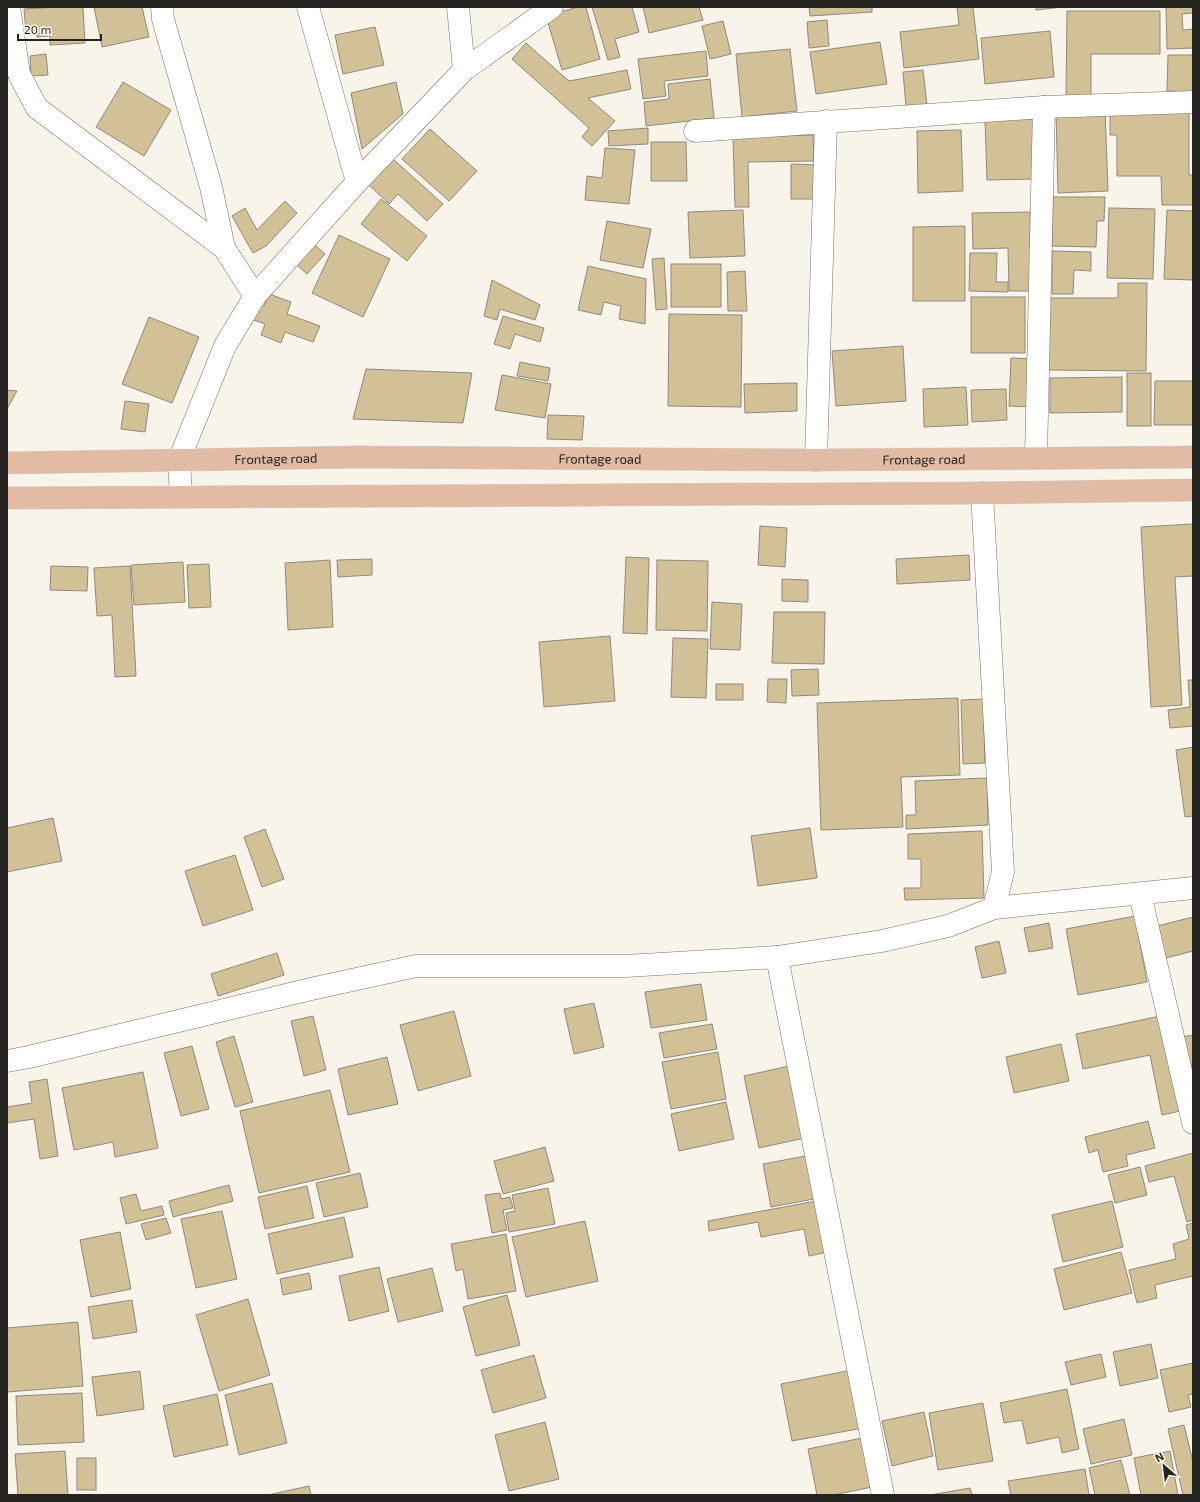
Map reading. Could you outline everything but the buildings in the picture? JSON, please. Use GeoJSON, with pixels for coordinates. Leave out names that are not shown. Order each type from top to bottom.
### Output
{"type":"FeatureCollection","features":[{"type":"Feature","properties":{"kind":"main road","name":"Frontage road"},"geometry":{"type":"LineString","coordinates":[[7,463],[357,457],[816,460],[1036,457],[1193,457]]}},
{"type":"Feature","properties":{"kind":"main road"},"geometry":{"type":"LineString","coordinates":[[7,498],[181,496],[982,494],[1193,490]]}},
{"type":"Feature","properties":{"kind":"street"},"geometry":{"type":"LineString","coordinates":[[9,7],[19,74],[37,108],[224,248],[255,296]]}},
{"type":"Feature","properties":{"kind":"street"},"geometry":{"type":"LineString","coordinates":[[162,7],[163,19],[211,187],[224,248]]}},
{"type":"Feature","properties":{"kind":"street"},"geometry":{"type":"LineString","coordinates":[[308,7],[358,182]]}},
{"type":"Feature","properties":{"kind":"street"},"geometry":{"type":"LineString","coordinates":[[458,7],[464,70]]}},
{"type":"Feature","properties":{"kind":"street"},"geometry":{"type":"LineString","coordinates":[[181,496],[179,460],[225,346],[255,296],[358,182],[464,70],[552,7]]}},
{"type":"Feature","properties":{"kind":"street"},"geometry":{"type":"LineString","coordinates":[[695,131],[1044,107],[1193,102]]}},
{"type":"Feature","properties":{"kind":"street"},"geometry":{"type":"LineString","coordinates":[[1036,457],[1044,107]]}},
{"type":"Feature","properties":{"kind":"street"},"geometry":{"type":"LineString","coordinates":[[816,460],[826,121]]}},
{"type":"Feature","properties":{"kind":"street"},"geometry":{"type":"LineString","coordinates":[[982,494],[1003,872],[994,908]]}},
{"type":"Feature","properties":{"kind":"street"},"geometry":{"type":"LineString","coordinates":[[7,1061],[311,989],[416,966],[626,966],[777,957],[882,941],[948,926],[994,908],[1193,888]]}},
{"type":"Feature","properties":{"kind":"street"},"geometry":{"type":"LineString","coordinates":[[1140,894],[1193,1123]]}},
{"type":"Feature","properties":{"kind":"street"},"geometry":{"type":"LineString","coordinates":[[777,957],[883,1495]]}}]}
